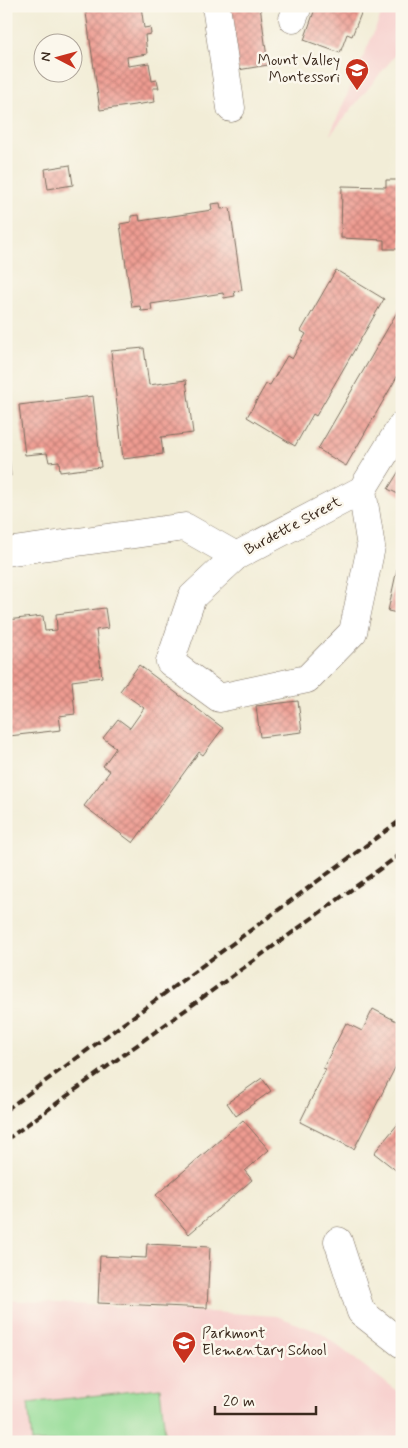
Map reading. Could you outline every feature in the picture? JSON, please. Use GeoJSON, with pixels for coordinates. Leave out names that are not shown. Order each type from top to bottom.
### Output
{"type":"FeatureCollection","features":[{"type":"Feature","properties":{"kind":"street"},"geometry":{"type":"LineString","coordinates":[[216,6],[231,108]]}},
{"type":"Feature","properties":{"kind":"street"},"geometry":{"type":"LineString","coordinates":[[236,556],[192,597],[170,662],[219,698],[307,679],[353,632],[370,547],[362,490],[402,426]]}},
{"type":"Feature","properties":{"kind":"street","name":"Burdette Street"},"geometry":{"type":"LineString","coordinates":[[6,552],[185,527],[236,556],[362,490]]}},
{"type":"Feature","properties":{"kind":"street"},"geometry":{"type":"LineString","coordinates":[[338,1240],[361,1312],[402,1344]]}},
{"type":"Feature","properties":{"kind":"shaded area","name":"Mount Valley Montessori"},"geometry":{"type":"Polygon","coordinates":[[[385,6],[402,6],[402,47],[330,135],[385,6]]]}},
{"type":"Feature","properties":{"kind":"shaded area","name":"Parkmont Elementary School"},"geometry":{"type":"Polygon","coordinates":[[[6,1300],[277,1316],[321,1333],[402,1395],[402,1442],[6,1442],[6,1300]]]}},
{"type":"Feature","properties":{"kind":"green space"},"geometry":{"type":"Polygon","coordinates":[[[160,1388],[166,1442],[32,1442],[28,1403],[160,1388]]]}},
{"type":"Feature","properties":{"kind":"building"},"geometry":{"type":"Polygon","coordinates":[[[85,6],[141,6],[144,28],[150,27],[151,34],[145,35],[147,54],[127,57],[128,66],[149,63],[152,81],[157,80],[159,88],[153,88],[155,102],[100,110],[85,6]]]}},
{"type":"Feature","properties":{"kind":"building"},"geometry":{"type":"Polygon","coordinates":[[[228,6],[260,6],[268,65],[238,70],[228,6]]]}},
{"type":"Feature","properties":{"kind":"building"},"geometry":{"type":"Polygon","coordinates":[[[316,6],[364,6],[352,36],[347,34],[340,53],[304,40],[316,6]]]}},
{"type":"Feature","properties":{"kind":"building"},"geometry":{"type":"Polygon","coordinates":[[[70,165],[73,185],[48,189],[45,169],[70,165]]]}},
{"type":"Feature","properties":{"kind":"building"},"geometry":{"type":"Polygon","coordinates":[[[386,180],[402,180],[402,249],[384,249],[384,240],[341,238],[342,186],[386,187],[386,180]]]}},
{"type":"Feature","properties":{"kind":"building"},"geometry":{"type":"Polygon","coordinates":[[[220,203],[221,209],[230,208],[242,290],[234,291],[235,296],[224,298],[223,293],[151,304],[152,310],[141,311],[140,306],[132,307],[120,224],[131,222],[131,216],[139,215],[140,221],[212,210],[211,204],[220,203]]]}},
{"type":"Feature","properties":{"kind":"building"},"geometry":{"type":"Polygon","coordinates":[[[336,270],[384,299],[316,416],[313,414],[295,446],[247,417],[266,384],[270,385],[287,356],[292,359],[306,334],[301,331],[336,270]]]}},
{"type":"Feature","properties":{"kind":"building"},"geometry":{"type":"Polygon","coordinates":[[[400,307],[402,308],[402,368],[346,466],[318,449],[400,307]]]}},
{"type":"Feature","properties":{"kind":"building"},"geometry":{"type":"Polygon","coordinates":[[[144,348],[149,385],[186,380],[193,433],[161,437],[163,454],[123,459],[111,351],[144,348]]]}},
{"type":"Feature","properties":{"kind":"building"},"geometry":{"type":"Polygon","coordinates":[[[93,396],[101,467],[60,472],[59,461],[49,462],[47,453],[25,455],[19,405],[93,396]]]}},
{"type":"Feature","properties":{"kind":"building"},"geometry":{"type":"Polygon","coordinates":[[[6,443],[8,443],[11,476],[6,477],[6,443]]]}},
{"type":"Feature","properties":{"kind":"building"},"geometry":{"type":"Polygon","coordinates":[[[402,466],[402,496],[388,489],[402,466]]]}},
{"type":"Feature","properties":{"kind":"building"},"geometry":{"type":"Polygon","coordinates":[[[397,569],[402,570],[402,614],[388,611],[397,569]]]}},
{"type":"Feature","properties":{"kind":"building"},"geometry":{"type":"Polygon","coordinates":[[[105,608],[108,628],[96,630],[102,677],[72,681],[75,714],[59,716],[61,730],[9,736],[6,722],[6,620],[43,616],[45,631],[57,630],[56,614],[105,608]]]}},
{"type":"Feature","properties":{"kind":"building"},"geometry":{"type":"Polygon","coordinates":[[[139,665],[223,728],[203,755],[199,752],[133,843],[84,806],[110,771],[103,766],[116,748],[103,738],[118,719],[130,728],[144,708],[120,691],[139,665]]]}},
{"type":"Feature","properties":{"kind":"building"},"geometry":{"type":"Polygon","coordinates":[[[298,701],[302,732],[260,737],[256,706],[298,701]]]}},
{"type":"Feature","properties":{"kind":"building"},"geometry":{"type":"Polygon","coordinates":[[[373,1009],[402,1024],[402,1054],[354,1149],[300,1122],[326,1069],[323,1068],[346,1023],[362,1031],[373,1009]]]}},
{"type":"Feature","properties":{"kind":"building"},"geometry":{"type":"Polygon","coordinates":[[[262,1078],[271,1091],[236,1116],[227,1103],[262,1078]]]}},
{"type":"Feature","properties":{"kind":"building"},"geometry":{"type":"Polygon","coordinates":[[[402,1119],[402,1175],[374,1153],[402,1119]]]}},
{"type":"Feature","properties":{"kind":"building"},"geometry":{"type":"Polygon","coordinates":[[[243,1120],[269,1150],[245,1171],[252,1180],[189,1234],[156,1195],[243,1120]]]}},
{"type":"Feature","properties":{"kind":"building"},"geometry":{"type":"Polygon","coordinates":[[[147,1244],[210,1247],[207,1308],[98,1303],[100,1256],[146,1258],[147,1244]]]}},
{"type":"Feature","properties":{"kind":"railway"},"geometry":{"type":"LineString","coordinates":[[6,1110],[402,819]]}},
{"type":"Feature","properties":{"kind":"railway"},"geometry":{"type":"LineString","coordinates":[[6,1140],[402,853]]}},
{"type":"Feature","properties":{"kind":"place","name":"Mount Valley Montessori"},"geometry":{"type":"Point","coordinates":[357,91]}},
{"type":"Feature","properties":{"kind":"place","name":"Parkmont Elementary School"},"geometry":{"type":"Point","coordinates":[184,1364]}}]}
